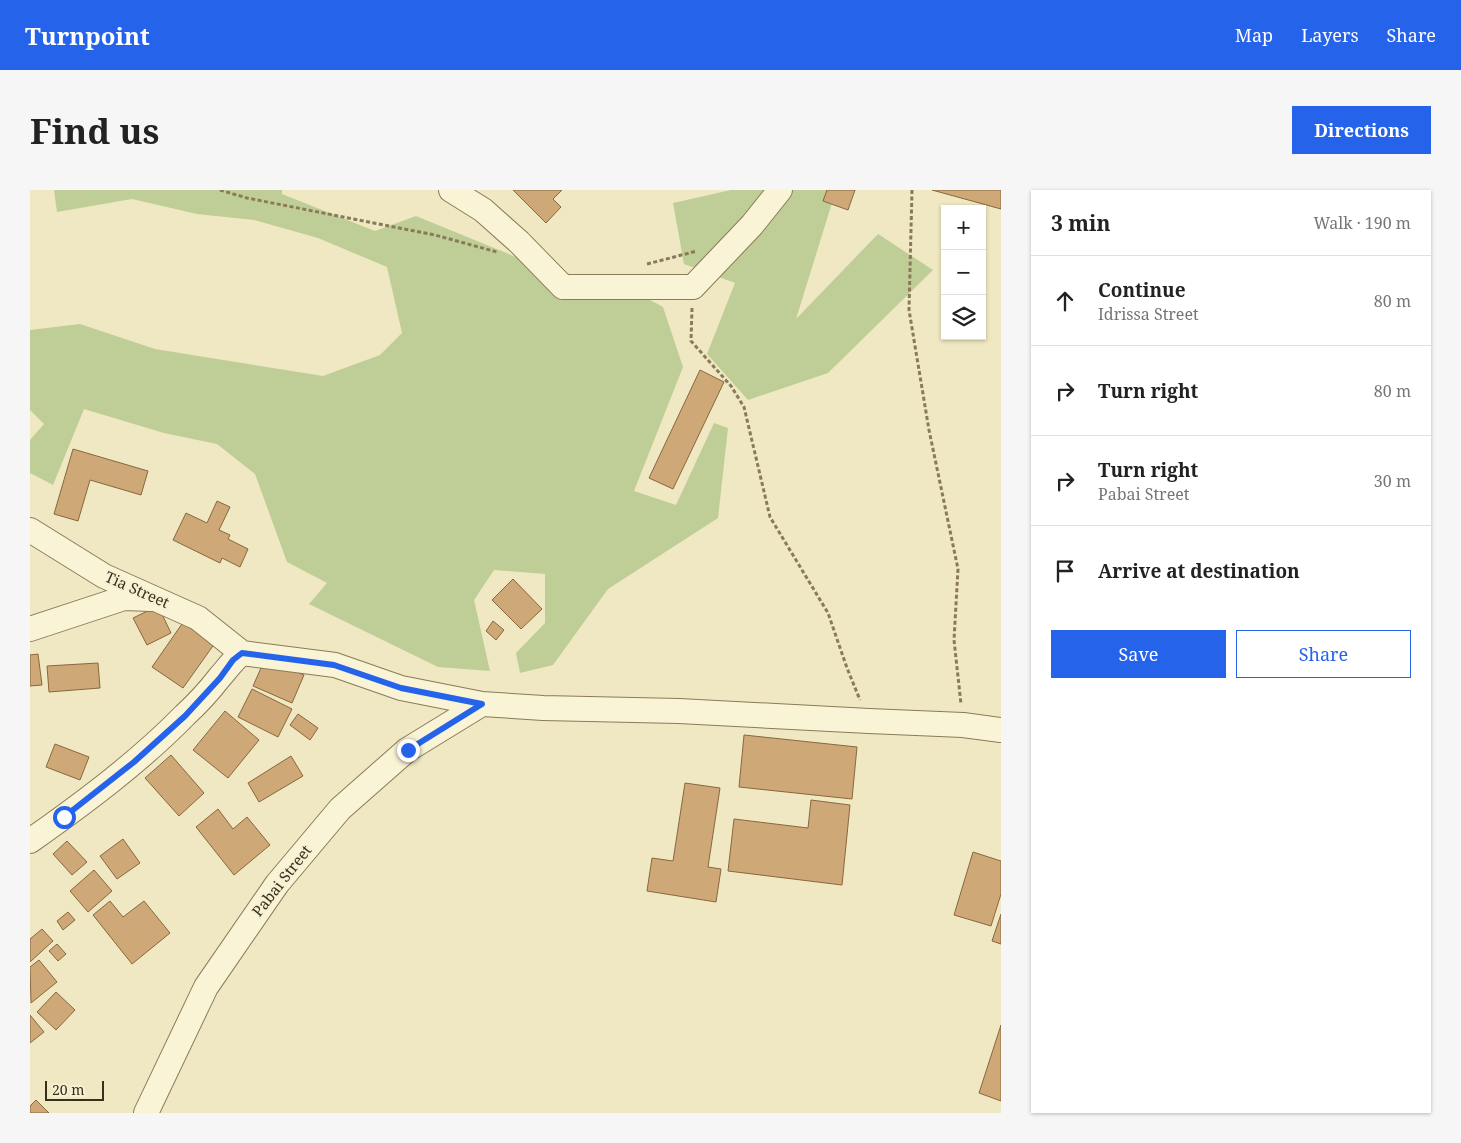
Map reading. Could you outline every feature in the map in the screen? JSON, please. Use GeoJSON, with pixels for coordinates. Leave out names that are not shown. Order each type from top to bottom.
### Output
{"type":"FeatureCollection","features":[{"type":"Feature","properties":{"kind":"street"},"geometry":{"type":"LineString","coordinates":[[451,190],[483,210],[519,242],[563,287],[693,287],[752,225],[780,190]]}},
{"type":"Feature","properties":{"kind":"street","name":"Tia Street"},"geometry":{"type":"LineString","coordinates":[[30,530],[104,576],[198,618],[242,653]]}},
{"type":"Feature","properties":{"kind":"street"},"geometry":{"type":"LineString","coordinates":[[30,629],[124,598],[160,600]]}},
{"type":"Feature","properties":{"kind":"street"},"geometry":{"type":"LineString","coordinates":[[30,841],[134,762],[185,716],[220,678],[233,660],[242,653],[334,665],[401,688],[482,704],[543,708],[679,711],[869,722],[962,725],[1001,730]]}},
{"type":"Feature","properties":{"kind":"street","name":"Pabai Street"},"geometry":{"type":"LineString","coordinates":[[146,1113],[206,987],[277,884],[347,802],[408,750],[482,704]]}},
{"type":"Feature","properties":{"kind":"path"},"geometry":{"type":"LineString","coordinates":[[220,190],[257,200],[435,235],[498,252]]}},
{"type":"Feature","properties":{"kind":"path"},"geometry":{"type":"LineString","coordinates":[[912,190],[909,310],[929,430],[958,569],[954,640],[962,725]]}},
{"type":"Feature","properties":{"kind":"path"},"geometry":{"type":"LineString","coordinates":[[646,265],[701,250]]}},
{"type":"Feature","properties":{"kind":"path"},"geometry":{"type":"LineString","coordinates":[[693,287],[691,341],[731,386],[744,407],[770,517],[828,613],[847,668],[869,722]]}},
{"type":"Feature","properties":{"kind":"green space"},"geometry":{"type":"Polygon","coordinates":[[[54,190],[282,190],[282,194],[375,231],[416,216],[545,269],[621,284],[663,307],[683,367],[634,491],[676,505],[714,423],[728,428],[718,518],[608,589],[553,665],[520,673],[516,653],[545,623],[545,574],[494,570],[474,600],[490,671],[438,667],[309,604],[327,583],[287,562],[255,474],[217,444],[164,433],[84,409],[53,485],[30,473],[30,440],[44,424],[30,410],[30,330],[80,324],[155,349],[323,376],[380,355],[402,333],[387,267],[318,238],[254,220],[197,214],[132,199],[57,212],[54,190]]]}},
{"type":"Feature","properties":{"kind":"green space"},"geometry":{"type":"Polygon","coordinates":[[[731,190],[836,190],[796,319],[878,234],[933,270],[828,373],[748,400],[707,354],[735,283],[684,264],[673,203],[731,190]]]}},
{"type":"Feature","properties":{"kind":"building"},"geometry":{"type":"Polygon","coordinates":[[[513,190],[562,190],[553,199],[561,207],[546,223],[513,190]]]}},
{"type":"Feature","properties":{"kind":"building"},"geometry":{"type":"Polygon","coordinates":[[[827,190],[855,190],[848,210],[823,201],[827,190]]]}},
{"type":"Feature","properties":{"kind":"building"},"geometry":{"type":"Polygon","coordinates":[[[932,190],[1001,190],[1001,209],[932,190]]]}},
{"type":"Feature","properties":{"kind":"building"},"geometry":{"type":"Polygon","coordinates":[[[700,370],[724,382],[673,489],[649,478],[700,370]]]}},
{"type":"Feature","properties":{"kind":"building"},"geometry":{"type":"Polygon","coordinates":[[[73,449],[148,471],[141,495],[90,480],[78,521],[54,514],[73,449]]]}},
{"type":"Feature","properties":{"kind":"building"},"geometry":{"type":"Polygon","coordinates":[[[217,501],[230,507],[219,530],[230,535],[228,539],[248,549],[240,567],[222,558],[220,563],[173,540],[186,513],[207,523],[217,501]]]}},
{"type":"Feature","properties":{"kind":"building"},"geometry":{"type":"Polygon","coordinates":[[[513,579],[542,609],[521,629],[492,600],[513,579]]]}},
{"type":"Feature","properties":{"kind":"building"},"geometry":{"type":"Polygon","coordinates":[[[158,606],[171,633],[147,645],[133,618],[158,606]]]}},
{"type":"Feature","properties":{"kind":"building"},"geometry":{"type":"Polygon","coordinates":[[[184,621],[215,643],[183,688],[152,667],[184,621]]]}},
{"type":"Feature","properties":{"kind":"building"},"geometry":{"type":"Polygon","coordinates":[[[493,621],[504,630],[496,640],[486,631],[493,621]]]}},
{"type":"Feature","properties":{"kind":"building"},"geometry":{"type":"Polygon","coordinates":[[[38,654],[42,685],[30,686],[30,655],[38,654]]]}},
{"type":"Feature","properties":{"kind":"building"},"geometry":{"type":"Polygon","coordinates":[[[265,659],[304,675],[292,703],[253,686],[265,659]]]}},
{"type":"Feature","properties":{"kind":"building"},"geometry":{"type":"Polygon","coordinates":[[[98,663],[100,688],[49,692],[47,666],[98,663]]]}},
{"type":"Feature","properties":{"kind":"building"},"geometry":{"type":"Polygon","coordinates":[[[252,689],[292,709],[278,737],[238,717],[252,689]]]}},
{"type":"Feature","properties":{"kind":"building"},"geometry":{"type":"Polygon","coordinates":[[[225,711],[259,740],[228,778],[193,750],[225,711]]]}},
{"type":"Feature","properties":{"kind":"building"},"geometry":{"type":"Polygon","coordinates":[[[298,714],[318,728],[310,740],[290,725],[298,714]]]}},
{"type":"Feature","properties":{"kind":"building"},"geometry":{"type":"Polygon","coordinates":[[[744,735],[857,747],[852,799],[739,787],[744,735]]]}},
{"type":"Feature","properties":{"kind":"building"},"geometry":{"type":"Polygon","coordinates":[[[55,744],[89,757],[80,780],[46,767],[55,744]]]}},
{"type":"Feature","properties":{"kind":"building"},"geometry":{"type":"Polygon","coordinates":[[[171,755],[204,793],[179,816],[145,778],[171,755]]]}},
{"type":"Feature","properties":{"kind":"building"},"geometry":{"type":"Polygon","coordinates":[[[291,756],[303,776],[259,802],[248,783],[291,756]]]}},
{"type":"Feature","properties":{"kind":"building"},"geometry":{"type":"Polygon","coordinates":[[[685,783],[720,788],[708,867],[721,869],[716,902],[647,891],[652,858],[673,861],[685,783]]]}},
{"type":"Feature","properties":{"kind":"building"},"geometry":{"type":"Polygon","coordinates":[[[811,800],[850,805],[842,885],[728,871],[734,819],[808,828],[811,800]]]}},
{"type":"Feature","properties":{"kind":"building"},"geometry":{"type":"Polygon","coordinates":[[[218,809],[233,829],[247,817],[270,845],[234,875],[196,827],[218,809]]]}},
{"type":"Feature","properties":{"kind":"building"},"geometry":{"type":"Polygon","coordinates":[[[123,839],[140,863],[117,879],[100,856],[123,839]]]}},
{"type":"Feature","properties":{"kind":"building"},"geometry":{"type":"Polygon","coordinates":[[[67,841],[87,862],[72,875],[53,854],[67,841]]]}},
{"type":"Feature","properties":{"kind":"building"},"geometry":{"type":"Polygon","coordinates":[[[973,852],[1001,861],[1001,894],[991,926],[954,915],[973,852]]]}},
{"type":"Feature","properties":{"kind":"building"},"geometry":{"type":"Polygon","coordinates":[[[94,870],[112,891],[88,912],[70,891],[94,870]]]}},
{"type":"Feature","properties":{"kind":"building"},"geometry":{"type":"Polygon","coordinates":[[[110,901],[123,917],[144,901],[170,933],[132,964],[93,915],[110,901]]]}},
{"type":"Feature","properties":{"kind":"building"},"geometry":{"type":"Polygon","coordinates":[[[68,912],[75,920],[63,930],[57,921],[68,912]]]}},
{"type":"Feature","properties":{"kind":"building"},"geometry":{"type":"Polygon","coordinates":[[[1001,914],[1001,944],[992,941],[1001,914]]]}},
{"type":"Feature","properties":{"kind":"building"},"geometry":{"type":"Polygon","coordinates":[[[42,929],[53,941],[30,962],[30,939],[42,929]]]}},
{"type":"Feature","properties":{"kind":"building"},"geometry":{"type":"Polygon","coordinates":[[[57,944],[66,954],[58,961],[49,951],[57,944]]]}},
{"type":"Feature","properties":{"kind":"building"},"geometry":{"type":"Polygon","coordinates":[[[39,960],[57,982],[31,1003],[30,967],[39,960]]]}},
{"type":"Feature","properties":{"kind":"building"},"geometry":{"type":"Polygon","coordinates":[[[56,992],[75,1010],[56,1030],[37,1012],[56,992]]]}},
{"type":"Feature","properties":{"kind":"building"},"geometry":{"type":"Polygon","coordinates":[[[30,1015],[44,1032],[30,1043],[30,1015]]]}},
{"type":"Feature","properties":{"kind":"building"},"geometry":{"type":"Polygon","coordinates":[[[1001,1025],[1001,1101],[979,1093],[1001,1025]]]}},
{"type":"Feature","properties":{"kind":"building"},"geometry":{"type":"Polygon","coordinates":[[[36,1100],[49,1113],[30,1113],[30,1106],[36,1100]]]}},
{"type":"Feature","properties":{"kind":"route"},"geometry":{"type":"LineString","coordinates":[[64,817],[134,762],[185,716],[220,678],[233,660],[242,653],[334,665],[401,688],[482,704],[408,750]]}}]}
